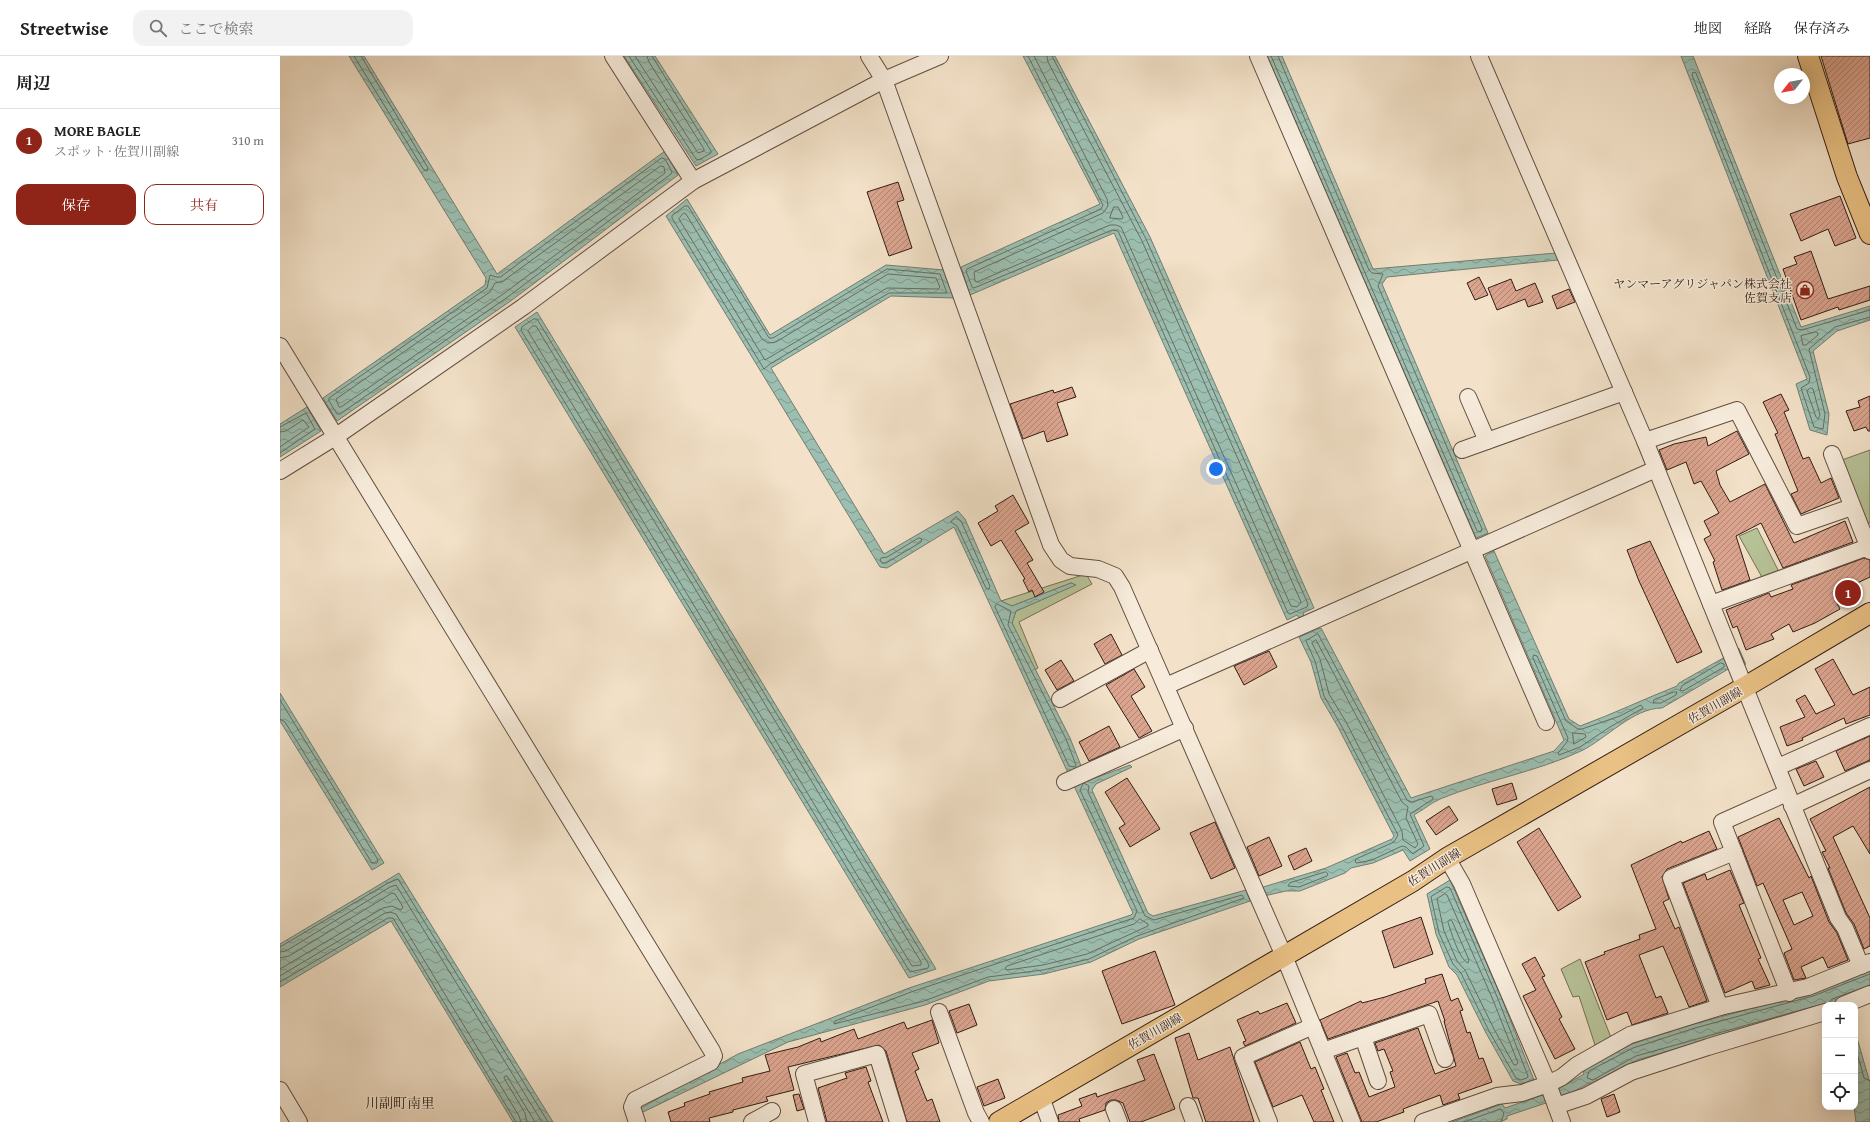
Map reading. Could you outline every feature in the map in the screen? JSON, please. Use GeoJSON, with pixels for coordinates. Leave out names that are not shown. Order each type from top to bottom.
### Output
{"type":"FeatureCollection","features":[{"type":"Feature","properties":{"kind":"main road"},"geometry":{"type":"LineString","coordinates":[[1808,56],[1847,177],[1870,234]]}},
{"type":"Feature","properties":{"kind":"main road","name":"佐賀川副線"},"geometry":{"type":"LineString","coordinates":[[999,1122],[1413,881],[1447,858],[1745,687],[1870,613]]}},
{"type":"Feature","properties":{"kind":"street"},"geometry":{"type":"LineString","coordinates":[[613,56],[693,181]]}},
{"type":"Feature","properties":{"kind":"street"},"geometry":{"type":"LineString","coordinates":[[870,56],[884,80],[1051,545],[1061,560],[1070,566],[1098,569],[1115,576],[1122,587],[1284,956],[1352,1122]]}},
{"type":"Feature","properties":{"kind":"street"},"geometry":{"type":"LineString","coordinates":[[280,471],[335,437],[523,307],[693,181],[884,80],[940,56]]}},
{"type":"Feature","properties":{"kind":"street"},"geometry":{"type":"LineString","coordinates":[[1258,56],[1473,550],[1546,722]]}},
{"type":"Feature","properties":{"kind":"street"},"geometry":{"type":"LineString","coordinates":[[1423,1122],[1497,1096],[1522,1093],[1548,1086],[1562,1077],[1577,1064],[1630,1035],[1720,1007],[1808,987],[1866,964],[1838,918],[1645,441],[1479,56]]}},
{"type":"Feature","properties":{"kind":"street"},"geometry":{"type":"LineString","coordinates":[[280,346],[712,1051],[714,1056],[711,1062],[635,1100],[632,1107],[637,1122]]}},
{"type":"Feature","properties":{"kind":"street"},"geometry":{"type":"LineString","coordinates":[[1462,450],[1624,392]]}},
{"type":"Feature","properties":{"kind":"street"},"geometry":{"type":"LineString","coordinates":[[1468,397],[1487,441]]}},
{"type":"Feature","properties":{"kind":"street"},"geometry":{"type":"LineString","coordinates":[[1645,441],[1738,410],[1796,526],[1852,507]]}},
{"type":"Feature","properties":{"kind":"street"},"geometry":{"type":"LineString","coordinates":[[1711,604],[1869,549],[1832,454]]}},
{"type":"Feature","properties":{"kind":"street"},"geometry":{"type":"LineString","coordinates":[[1166,686],[1656,469]]}},
{"type":"Feature","properties":{"kind":"street"},"geometry":{"type":"LineString","coordinates":[[1060,699],[1150,650]]}},
{"type":"Feature","properties":{"kind":"street"},"geometry":{"type":"LineString","coordinates":[[1778,767],[1870,726]]}},
{"type":"Feature","properties":{"kind":"street"},"geometry":{"type":"LineString","coordinates":[[1068,781],[1185,728]]}},
{"type":"Feature","properties":{"kind":"street"},"geometry":{"type":"LineString","coordinates":[[1789,992],[1722,822],[1870,770]]}},
{"type":"Feature","properties":{"kind":"street"},"geometry":{"type":"LineString","coordinates":[[1720,1007],[1671,878],[1734,852]]}},
{"type":"Feature","properties":{"kind":"street"},"geometry":{"type":"LineString","coordinates":[[1447,858],[1462,884],[1556,1104],[1562,1122]]}},
{"type":"Feature","properties":{"kind":"street"},"geometry":{"type":"LineString","coordinates":[[1850,1002],[1870,994]]}},
{"type":"Feature","properties":{"kind":"street"},"geometry":{"type":"LineString","coordinates":[[939,1012],[976,1113],[981,1122]]}},
{"type":"Feature","properties":{"kind":"street"},"geometry":{"type":"LineString","coordinates":[[1556,1104],[1586,1096],[1631,1072],[1822,1013]]}},
{"type":"Feature","properties":{"kind":"street"},"geometry":{"type":"LineString","coordinates":[[1323,1051],[1429,1014],[1445,1059]]}},
{"type":"Feature","properties":{"kind":"street"},"geometry":{"type":"LineString","coordinates":[[1269,1122],[1243,1057],[1312,1026]]}},
{"type":"Feature","properties":{"kind":"street"},"geometry":{"type":"LineString","coordinates":[[1363,1037],[1378,1081]]}},
{"type":"Feature","properties":{"kind":"street"},"geometry":{"type":"LineString","coordinates":[[817,1122],[804,1074],[877,1054],[898,1122]]}},
{"type":"Feature","properties":{"kind":"street"},"geometry":{"type":"LineString","coordinates":[[280,1090],[299,1122]]}},
{"type":"Feature","properties":{"kind":"street"},"geometry":{"type":"LineString","coordinates":[[1041,1097],[1050,1122]]}},
{"type":"Feature","properties":{"kind":"street"},"geometry":{"type":"LineString","coordinates":[[1188,1106],[1194,1122]]}},
{"type":"Feature","properties":{"kind":"street"},"geometry":{"type":"LineString","coordinates":[[752,1122],[772,1111]]}},
{"type":"Feature","properties":{"kind":"shaded area"},"geometry":{"type":"Polygon","coordinates":[[[1870,450],[1870,523],[1866,524],[1842,460],[1870,450]]]}},
{"type":"Feature","properties":{"kind":"shaded area"},"geometry":{"type":"Polygon","coordinates":[[[1757,528],[1780,574],[1763,579],[1739,536],[1757,528]]]}},
{"type":"Feature","properties":{"kind":"shaded area"},"geometry":{"type":"Polygon","coordinates":[[[1086,574],[1092,584],[1019,622],[1038,668],[1035,670],[1012,623],[1016,611],[1075,585],[1071,583],[1012,606],[1001,601],[1086,574]]]}},
{"type":"Feature","properties":{"kind":"shaded area"},"geometry":{"type":"Polygon","coordinates":[[[1580,959],[1612,1040],[1596,1048],[1579,996],[1573,997],[1561,969],[1580,959]]]}},
{"type":"Feature","properties":{"kind":"water"},"geometry":{"type":"Polygon","coordinates":[[[349,56],[364,56],[497,274],[665,151],[678,175],[512,300],[337,421],[323,398],[485,285],[486,278],[349,56]]]}},
{"type":"Feature","properties":{"kind":"water"},"geometry":{"type":"Polygon","coordinates":[[[624,56],[655,56],[718,154],[696,166],[624,56]]]}},
{"type":"Feature","properties":{"kind":"water"},"geometry":{"type":"Polygon","coordinates":[[[1023,56],[1055,56],[1150,237],[1314,608],[1303,613],[1304,616],[1299,618],[1297,615],[1287,620],[1114,233],[970,295],[961,267],[1100,204],[1023,56]]]}},
{"type":"Feature","properties":{"kind":"water"},"geometry":{"type":"Polygon","coordinates":[[[1267,56],[1282,56],[1373,269],[1556,253],[1558,260],[1387,277],[1382,284],[1488,533],[1476,538],[1267,56]]]}},
{"type":"Feature","properties":{"kind":"water"},"geometry":{"type":"Polygon","coordinates":[[[1681,56],[1693,56],[1801,327],[1870,306],[1870,320],[1837,331],[1813,351],[1829,414],[1827,435],[1810,430],[1796,384],[1807,379],[1681,56]]]}},
{"type":"Feature","properties":{"kind":"water"},"geometry":{"type":"Polygon","coordinates":[[[687,199],[770,335],[886,265],[944,270],[954,298],[891,296],[771,368],[884,554],[958,511],[965,519],[1001,601],[1012,606],[1071,583],[1076,585],[1016,611],[1012,623],[1070,738],[1087,781],[1130,765],[1132,767],[1096,784],[1092,790],[1148,913],[1153,916],[1246,890],[1250,901],[1139,939],[1091,962],[1044,974],[989,981],[925,1005],[788,1042],[641,1113],[639,1109],[738,1054],[909,988],[1131,915],[1133,913],[954,527],[887,568],[880,567],[666,216],[687,199]]]}},
{"type":"Feature","properties":{"kind":"water"},"geometry":{"type":"Polygon","coordinates":[[[537,312],[936,969],[909,978],[515,327],[537,312]]]}},
{"type":"Feature","properties":{"kind":"water"},"geometry":{"type":"Polygon","coordinates":[[[307,407],[321,431],[280,457],[280,424],[307,407]]]}},
{"type":"Feature","properties":{"kind":"water"},"geometry":{"type":"Polygon","coordinates":[[[1494,551],[1569,719],[1580,726],[1677,686],[1679,683],[1725,657],[1730,668],[1662,708],[1651,709],[1630,718],[1581,751],[1546,765],[1475,786],[1433,802],[1414,815],[1430,849],[1410,861],[1403,850],[1373,863],[1351,868],[1345,873],[1300,891],[1286,891],[1264,896],[1260,888],[1326,868],[1392,839],[1394,836],[1338,727],[1321,698],[1311,662],[1299,637],[1321,628],[1411,798],[1554,751],[1564,740],[1485,556],[1494,551]]]}},
{"type":"Feature","properties":{"kind":"water"},"geometry":{"type":"Polygon","coordinates":[[[280,693],[384,863],[372,870],[280,721],[280,693]]]}},
{"type":"Feature","properties":{"kind":"water"},"geometry":{"type":"Polygon","coordinates":[[[399,873],[553,1122],[513,1122],[391,921],[280,987],[280,944],[399,873]]]}},
{"type":"Feature","properties":{"kind":"water"},"geometry":{"type":"Polygon","coordinates":[[[1450,880],[1502,999],[1534,1080],[1521,1084],[1513,1081],[1486,1033],[1457,975],[1449,967],[1436,934],[1427,894],[1450,880]]]}},
{"type":"Feature","properties":{"kind":"water"},"geometry":{"type":"Polygon","coordinates":[[[1870,969],[1870,988],[1835,1002],[1822,1002],[1822,1007],[1637,1060],[1591,1086],[1589,1083],[1564,1097],[1507,1116],[1507,1119],[1500,1122],[1452,1122],[1502,1104],[1505,1108],[1557,1090],[1584,1074],[1582,1070],[1632,1044],[1694,1024],[1812,992],[1870,969]]]}},
{"type":"Feature","properties":{"kind":"water"},"geometry":{"type":"Polygon","coordinates":[[[1858,1041],[1870,1083],[1870,1122],[1856,1122],[1854,1110],[1858,1110],[1858,1041]]]}},
{"type":"Feature","properties":{"kind":"building"},"geometry":{"type":"Polygon","coordinates":[[[1821,56],[1870,56],[1870,138],[1848,144],[1821,56]]]}},
{"type":"Feature","properties":{"kind":"building"},"geometry":{"type":"Polygon","coordinates":[[[898,182],[904,200],[897,202],[912,248],[889,256],[867,192],[898,182]]]}},
{"type":"Feature","properties":{"kind":"building"},"geometry":{"type":"Polygon","coordinates":[[[1840,196],[1856,238],[1835,246],[1828,229],[1801,241],[1790,214],[1840,196]]]}},
{"type":"Feature","properties":{"kind":"building"},"geometry":{"type":"Polygon","coordinates":[[[1811,251],[1828,299],[1870,286],[1870,300],[1839,310],[1838,307],[1801,320],[1783,269],[1797,264],[1794,257],[1811,251]]]}},
{"type":"Feature","properties":{"kind":"building"},"geometry":{"type":"Polygon","coordinates":[[[1479,277],[1488,295],[1475,300],[1467,283],[1479,277]]]}},
{"type":"Feature","properties":{"kind":"building"},"geometry":{"type":"Polygon","coordinates":[[[1511,279],[1516,291],[1535,283],[1543,302],[1528,307],[1525,299],[1497,310],[1488,288],[1511,279]]]}},
{"type":"Feature","properties":{"kind":"building"},"geometry":{"type":"Polygon","coordinates":[[[1569,289],[1575,302],[1557,309],[1552,296],[1569,289]]]}},
{"type":"Feature","properties":{"kind":"building"},"geometry":{"type":"Polygon","coordinates":[[[1072,387],[1076,397],[1057,403],[1068,435],[1047,442],[1044,431],[1023,439],[1010,404],[1053,390],[1054,393],[1072,387]]]}},
{"type":"Feature","properties":{"kind":"building"},"geometry":{"type":"Polygon","coordinates":[[[1781,394],[1789,410],[1784,412],[1803,459],[1809,457],[1821,483],[1831,478],[1839,498],[1801,514],[1791,494],[1798,491],[1775,434],[1778,433],[1763,402],[1781,394]]]}},
{"type":"Feature","properties":{"kind":"building"},"geometry":{"type":"Polygon","coordinates":[[[1870,396],[1870,431],[1868,431],[1866,427],[1854,431],[1846,411],[1860,407],[1858,401],[1870,396]]]}},
{"type":"Feature","properties":{"kind":"building"},"geometry":{"type":"Polygon","coordinates":[[[1737,431],[1749,454],[1716,471],[1720,485],[1730,502],[1765,484],[1794,543],[1845,521],[1853,542],[1783,568],[1761,523],[1736,536],[1750,580],[1722,590],[1713,562],[1715,561],[1704,539],[1711,535],[1704,521],[1719,513],[1701,481],[1694,484],[1686,462],[1667,470],[1659,450],[1674,444],[1706,437],[1708,446],[1737,431]]]}},
{"type":"Feature","properties":{"kind":"building"},"geometry":{"type":"Polygon","coordinates":[[[1013,495],[1029,523],[1015,531],[1033,560],[1027,563],[1044,592],[1035,597],[1032,590],[1029,592],[1023,580],[1025,579],[1001,540],[991,546],[978,523],[998,511],[995,506],[1013,495]]]}},
{"type":"Feature","properties":{"kind":"building"},"geometry":{"type":"Polygon","coordinates":[[[1650,541],[1702,652],[1677,663],[1639,581],[1627,550],[1650,541]]]}},
{"type":"Feature","properties":{"kind":"building"},"geometry":{"type":"Polygon","coordinates":[[[1864,558],[1870,560],[1870,577],[1853,585],[1857,594],[1837,603],[1840,609],[1815,623],[1793,632],[1789,624],[1771,634],[1774,639],[1746,650],[1737,626],[1733,628],[1726,610],[1769,593],[1771,597],[1793,589],[1791,585],[1864,558]]]}},
{"type":"Feature","properties":{"kind":"building"},"geometry":{"type":"Polygon","coordinates":[[[1111,634],[1122,655],[1105,664],[1094,644],[1111,634]]]}},
{"type":"Feature","properties":{"kind":"building"},"geometry":{"type":"Polygon","coordinates":[[[1269,651],[1277,667],[1244,685],[1234,666],[1269,651]]]}},
{"type":"Feature","properties":{"kind":"building"},"geometry":{"type":"Polygon","coordinates":[[[1833,659],[1853,695],[1870,687],[1870,715],[1846,724],[1844,718],[1802,738],[1803,740],[1787,746],[1780,727],[1805,717],[1796,700],[1805,695],[1816,714],[1835,705],[1815,669],[1833,659]]]}},
{"type":"Feature","properties":{"kind":"building"},"geometry":{"type":"Polygon","coordinates":[[[1061,660],[1074,681],[1057,690],[1045,670],[1061,660]]]}},
{"type":"Feature","properties":{"kind":"building"},"geometry":{"type":"Polygon","coordinates":[[[1134,669],[1145,687],[1131,696],[1152,731],[1139,738],[1106,685],[1134,669]]]}},
{"type":"Feature","properties":{"kind":"building"},"geometry":{"type":"Polygon","coordinates":[[[1109,726],[1120,747],[1089,761],[1079,742],[1109,726]]]}},
{"type":"Feature","properties":{"kind":"building"},"geometry":{"type":"Polygon","coordinates":[[[1870,736],[1870,760],[1845,771],[1836,751],[1870,736]]]}},
{"type":"Feature","properties":{"kind":"building"},"geometry":{"type":"Polygon","coordinates":[[[1816,761],[1824,777],[1804,786],[1796,769],[1816,761]]]}},
{"type":"Feature","properties":{"kind":"building"},"geometry":{"type":"Polygon","coordinates":[[[1127,778],[1160,829],[1130,847],[1119,828],[1125,824],[1105,792],[1127,778]]]}},
{"type":"Feature","properties":{"kind":"building"},"geometry":{"type":"Polygon","coordinates":[[[1512,783],[1517,799],[1497,805],[1492,789],[1512,783]]]}},
{"type":"Feature","properties":{"kind":"building"},"geometry":{"type":"Polygon","coordinates":[[[1870,787],[1870,854],[1853,826],[1833,837],[1870,918],[1870,946],[1864,949],[1854,924],[1846,913],[1828,868],[1830,868],[1822,852],[1826,851],[1810,819],[1870,787]]]}},
{"type":"Feature","properties":{"kind":"building"},"geometry":{"type":"Polygon","coordinates":[[[1449,806],[1458,820],[1436,835],[1426,821],[1449,806]]]}},
{"type":"Feature","properties":{"kind":"building"},"geometry":{"type":"Polygon","coordinates":[[[1779,818],[1809,878],[1811,876],[1829,922],[1837,933],[1848,960],[1828,968],[1823,957],[1801,967],[1806,978],[1794,980],[1784,953],[1792,949],[1763,883],[1757,886],[1738,837],[1779,818]],[[1802,892],[1783,900],[1794,925],[1813,916],[1802,892]]]}},
{"type":"Feature","properties":{"kind":"building"},"geometry":{"type":"Polygon","coordinates":[[[1215,822],[1235,868],[1211,879],[1190,833],[1215,822]]]}},
{"type":"Feature","properties":{"kind":"building"},"geometry":{"type":"Polygon","coordinates":[[[1539,828],[1581,897],[1558,911],[1517,842],[1539,828]]]}},
{"type":"Feature","properties":{"kind":"building"},"geometry":{"type":"Polygon","coordinates":[[[1709,831],[1717,849],[1667,869],[1662,877],[1669,899],[1663,902],[1675,929],[1679,927],[1707,1001],[1689,1007],[1663,946],[1639,955],[1656,998],[1661,996],[1668,1013],[1632,1025],[1627,1012],[1607,1020],[1585,962],[1605,954],[1604,952],[1640,939],[1639,935],[1656,929],[1631,865],[1681,841],[1682,843],[1709,831]]]}},
{"type":"Feature","properties":{"kind":"building"},"geometry":{"type":"Polygon","coordinates":[[[1269,837],[1282,866],[1259,876],[1247,847],[1269,837]]]}},
{"type":"Feature","properties":{"kind":"building"},"geometry":{"type":"Polygon","coordinates":[[[1306,848],[1312,861],[1294,870],[1288,856],[1306,848]]]}},
{"type":"Feature","properties":{"kind":"building"},"geometry":{"type":"Polygon","coordinates":[[[1730,870],[1744,903],[1739,905],[1761,958],[1758,959],[1770,985],[1755,989],[1752,981],[1725,993],[1683,883],[1705,874],[1707,880],[1730,870]]]}},
{"type":"Feature","properties":{"kind":"building"},"geometry":{"type":"Polygon","coordinates":[[[1421,917],[1433,954],[1394,968],[1382,931],[1421,917]]]}},
{"type":"Feature","properties":{"kind":"building"},"geometry":{"type":"Polygon","coordinates":[[[1155,951],[1175,1005],[1122,1024],[1102,971],[1155,951]]]}},
{"type":"Feature","properties":{"kind":"building"},"geometry":{"type":"Polygon","coordinates":[[[1535,957],[1545,976],[1542,977],[1562,1017],[1559,1019],[1575,1049],[1555,1059],[1523,996],[1536,990],[1522,964],[1535,957]]]}},
{"type":"Feature","properties":{"kind":"building"},"geometry":{"type":"Polygon","coordinates":[[[1442,974],[1451,1001],[1458,998],[1463,1010],[1460,1011],[1467,1033],[1470,1032],[1479,1059],[1483,1058],[1492,1082],[1458,1094],[1460,1099],[1443,1105],[1440,1095],[1403,1109],[1404,1112],[1376,1122],[1362,1122],[1336,1057],[1347,1053],[1355,1073],[1359,1072],[1369,1097],[1395,1087],[1390,1072],[1393,1071],[1384,1049],[1378,1051],[1375,1043],[1418,1028],[1435,1074],[1456,1066],[1445,1021],[1438,1001],[1328,1039],[1320,1020],[1361,1001],[1362,1003],[1385,997],[1426,983],[1425,979],[1442,974]]]}},
{"type":"Feature","properties":{"kind":"building"},"geometry":{"type":"Polygon","coordinates":[[[1287,1003],[1296,1023],[1245,1046],[1243,1042],[1246,1041],[1237,1020],[1258,1011],[1260,1014],[1287,1003]]]}},
{"type":"Feature","properties":{"kind":"building"},"geometry":{"type":"Polygon","coordinates":[[[969,1004],[977,1025],[957,1033],[949,1011],[969,1004]]]}},
{"type":"Feature","properties":{"kind":"building"},"geometry":{"type":"Polygon","coordinates":[[[932,1020],[939,1043],[912,1053],[919,1069],[915,1071],[927,1101],[932,1099],[940,1122],[907,1122],[886,1051],[879,1045],[788,1067],[794,1090],[766,1097],[768,1101],[709,1118],[710,1122],[671,1122],[668,1112],[685,1106],[684,1103],[710,1094],[709,1092],[743,1082],[742,1078],[770,1071],[765,1055],[798,1047],[820,1038],[821,1042],[854,1029],[858,1039],[904,1022],[907,1029],[932,1020]]]}},
{"type":"Feature","properties":{"kind":"building"},"geometry":{"type":"Polygon","coordinates":[[[1189,1033],[1198,1060],[1230,1047],[1254,1122],[1206,1122],[1198,1098],[1193,1098],[1175,1038],[1189,1033]]]}},
{"type":"Feature","properties":{"kind":"building"},"geometry":{"type":"Polygon","coordinates":[[[1300,1042],[1311,1069],[1315,1067],[1324,1089],[1321,1090],[1334,1122],[1314,1122],[1302,1095],[1273,1107],[1255,1062],[1300,1042]]]}},
{"type":"Feature","properties":{"kind":"building"},"geometry":{"type":"Polygon","coordinates":[[[1154,1054],[1175,1109],[1141,1122],[1130,1122],[1123,1103],[1116,1100],[1111,1100],[1106,1103],[1105,1110],[1079,1119],[1080,1122],[1059,1122],[1058,1115],[1082,1106],[1079,1099],[1096,1093],[1097,1097],[1145,1080],[1137,1060],[1154,1054]]]}},
{"type":"Feature","properties":{"kind":"building"},"geometry":{"type":"Polygon","coordinates":[[[866,1067],[871,1081],[868,1082],[883,1122],[827,1122],[818,1088],[847,1078],[845,1073],[866,1067]]]}},
{"type":"Feature","properties":{"kind":"building"},"geometry":{"type":"Polygon","coordinates":[[[998,1079],[1005,1098],[984,1106],[977,1087],[998,1079]]]}},
{"type":"Feature","properties":{"kind":"building"},"geometry":{"type":"Polygon","coordinates":[[[799,1094],[804,1109],[797,1111],[793,1095],[799,1094]]]}},
{"type":"Feature","properties":{"kind":"building"},"geometry":{"type":"Polygon","coordinates":[[[1614,1094],[1620,1112],[1607,1117],[1601,1099],[1614,1094]]]}},
{"type":"Feature","properties":{"kind":"waterway"},"geometry":{"type":"LineString","coordinates":[[1738,650],[1744,664]]}},
{"type":"Feature","properties":{"kind":"place","name":"ヤンマーアグリジャパン株式会社 佐賀支店"},"geometry":{"type":"Point","coordinates":[1805,290]}},
{"type":"Feature","properties":{"kind":"place","name":"MORE BAGLE"},"geometry":{"type":"Point","coordinates":[1848,593]}},
{"type":"Feature","properties":{"kind":"district","name":"川副町南里"},"geometry":{"type":"Point","coordinates":[400,1103]}}]}
